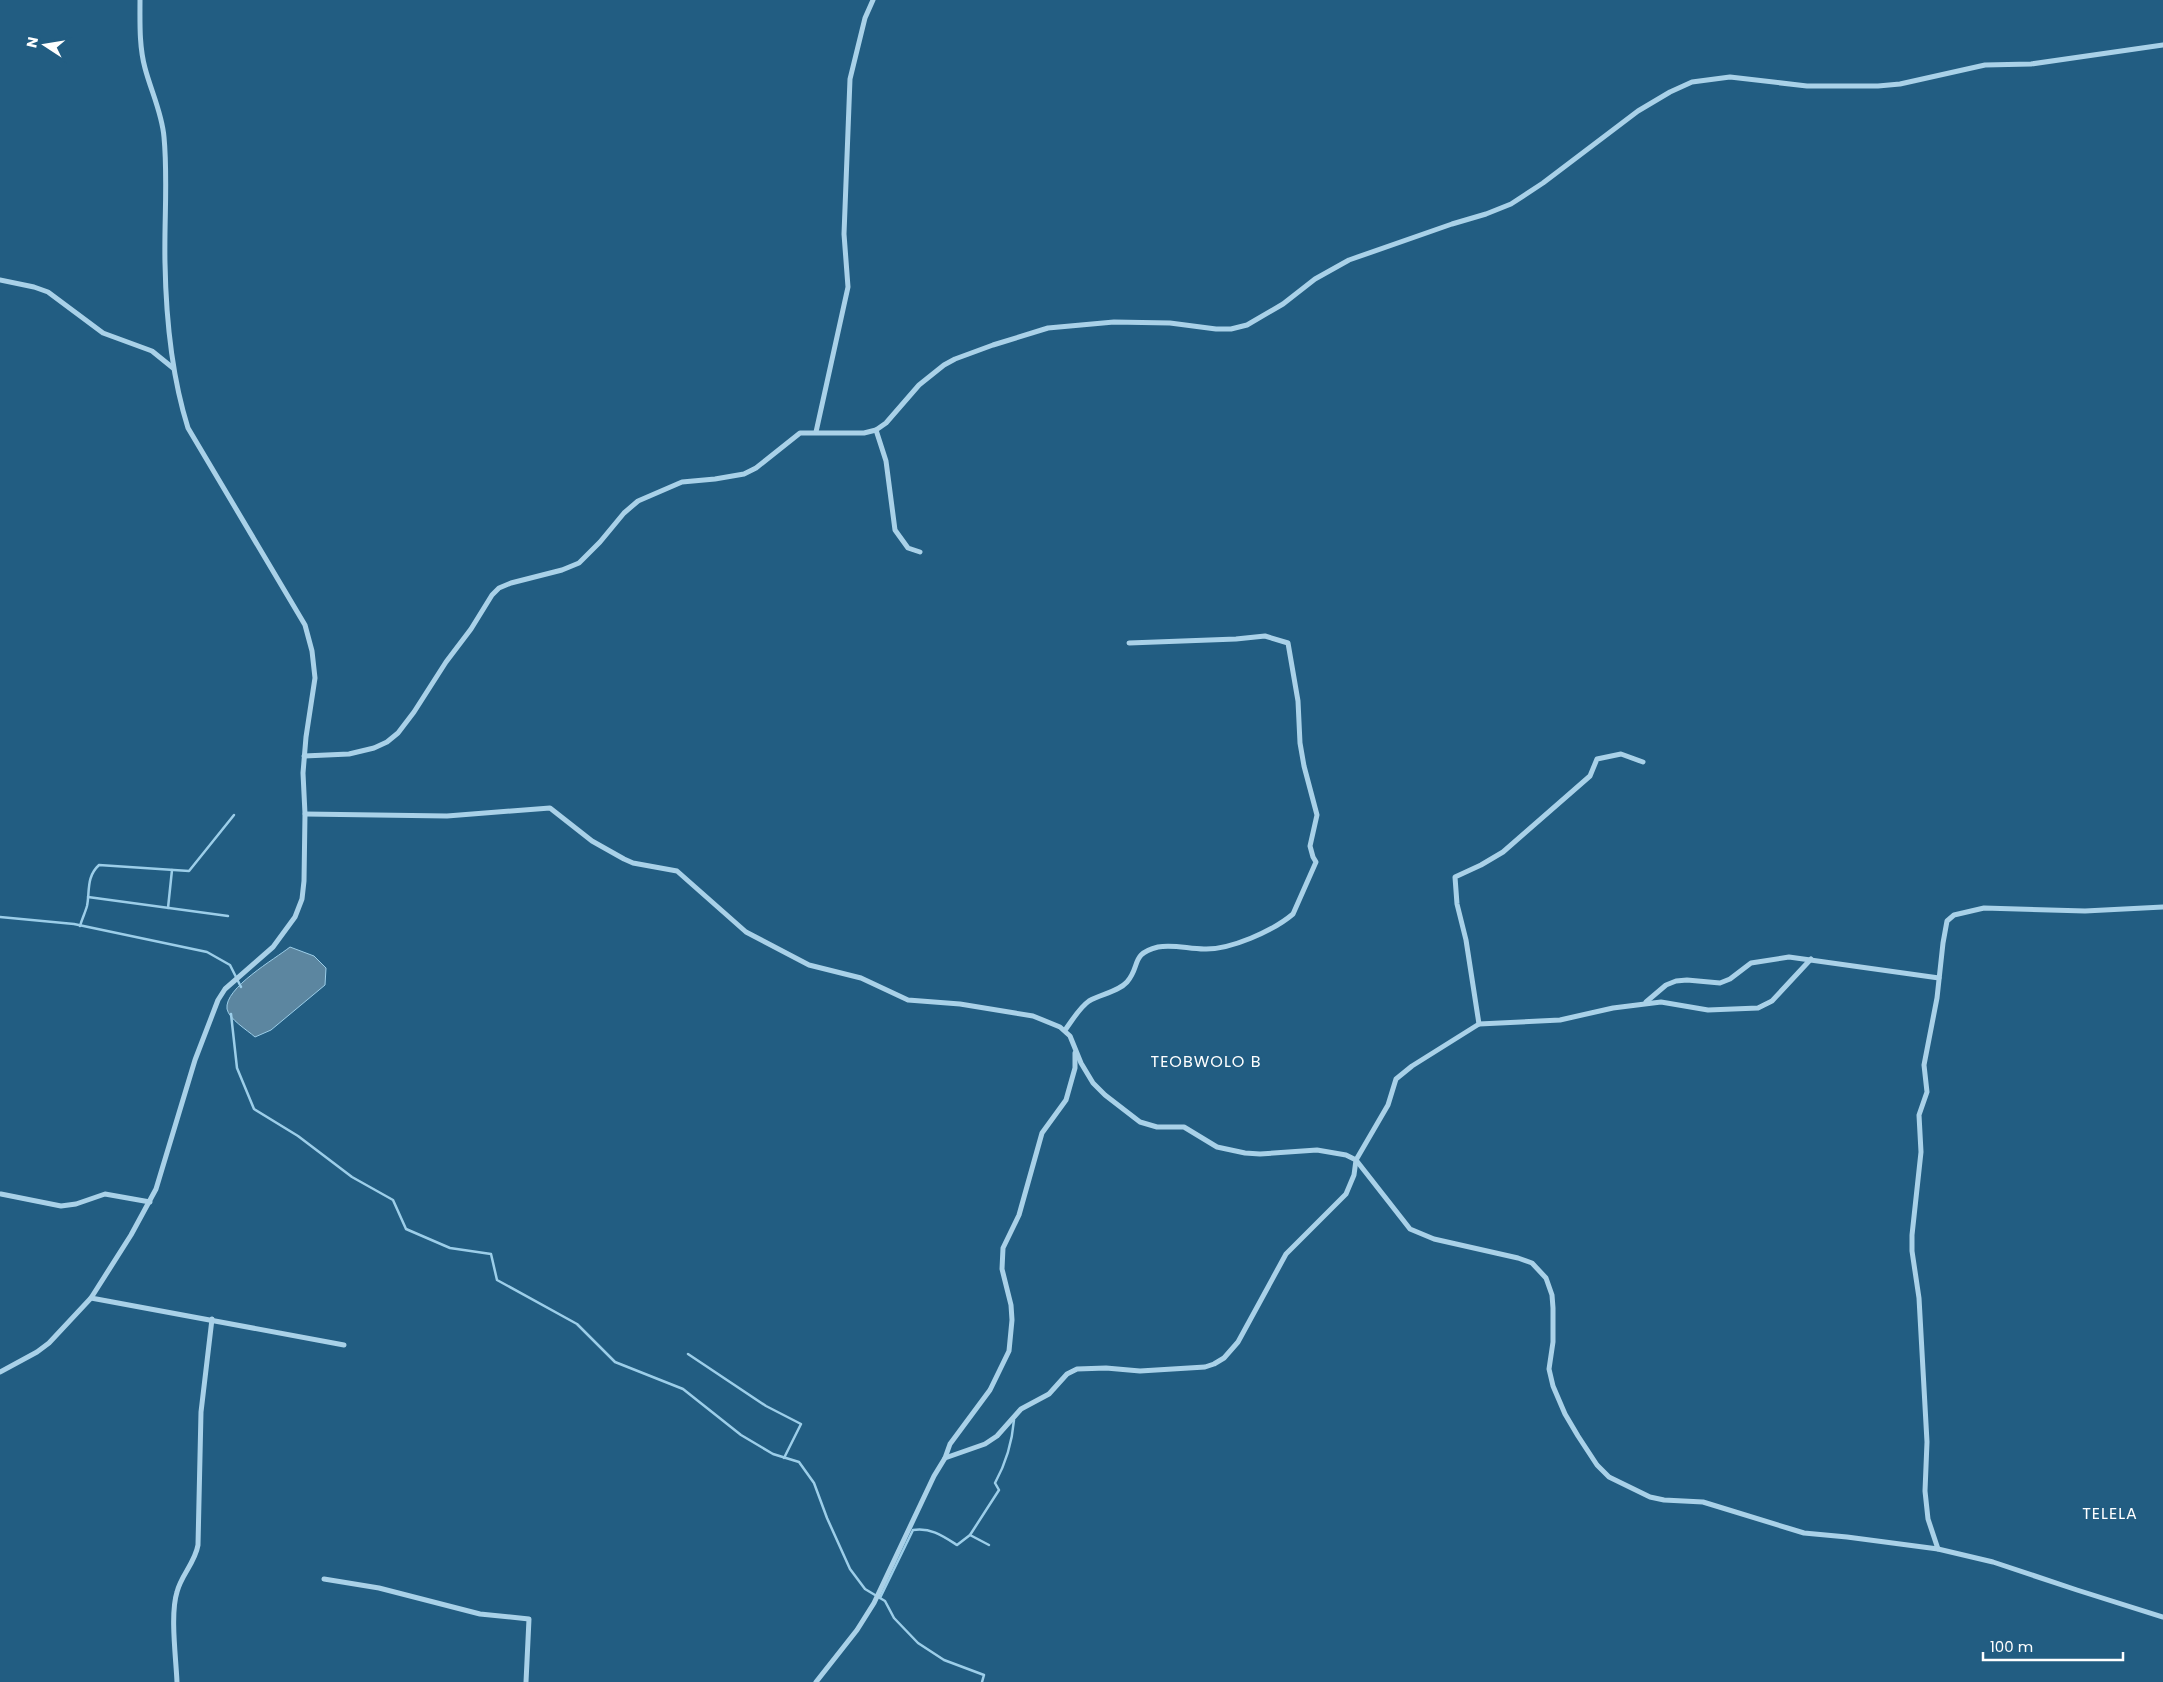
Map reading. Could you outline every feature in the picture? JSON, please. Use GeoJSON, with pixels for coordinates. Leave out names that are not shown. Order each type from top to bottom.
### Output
{"type":"FeatureCollection","features":[{"type":"Feature","properties":{"kind":"street"},"geometry":{"type":"LineString","coordinates":[[0,1372],[49,1344],[91,1298],[150,1202],[166,1159],[195,1060],[218,1000],[225,989],[273,947],[295,917],[302,899],[304,881],[304,756],[315,678],[309,636],[305,625],[188,428],[177,389],[170,348],[165,278],[164,135],[160,114],[145,68],[140,36],[140,0]]}},
{"type":"Feature","properties":{"kind":"street"},"geometry":{"type":"LineString","coordinates":[[816,432],[848,286],[844,234],[851,70],[862,26],[873,0]]}},
{"type":"Feature","properties":{"kind":"street"},"geometry":{"type":"LineString","coordinates":[[304,756],[350,754],[374,748],[387,742],[398,733],[471,629],[492,595],[499,588],[570,567],[579,562],[600,542],[624,512],[647,496],[682,482],[744,474],[756,468],[795,436],[805,431],[864,433],[876,430],[886,423],[914,390],[949,362],[993,345],[1048,328],[1114,322],[1170,323],[1216,329],[1231,329],[1246,325],[1283,304],[1316,279],[1349,260],[1511,204],[1544,183],[1638,111],[1670,92],[1692,82],[1730,77],[1807,86],[1878,86],[1900,84],[1985,65],[2031,64],[2163,45]]}},
{"type":"Feature","properties":{"kind":"street"},"geometry":{"type":"LineString","coordinates":[[0,280],[48,292],[103,333],[152,351],[174,368]]}},
{"type":"Feature","properties":{"kind":"street"},"geometry":{"type":"LineString","coordinates":[[876,430],[886,461],[895,530],[908,548],[920,552]]}},
{"type":"Feature","properties":{"kind":"street"},"geometry":{"type":"LineString","coordinates":[[1065,1030],[1089,1001],[1122,987],[1127,982],[1139,957],[1146,952],[1166,946],[1205,949],[1222,948],[1265,931],[1286,920],[1293,914],[1316,862],[1310,846],[1317,815],[1316,807],[1304,766],[1298,720],[1298,701],[1288,643],[1265,636],[1236,639],[1129,643]]}},
{"type":"Feature","properties":{"kind":"street"},"geometry":{"type":"LineString","coordinates":[[1479,1024],[1469,958],[1457,904],[1455,877],[1503,852],[1590,776],[1597,759],[1621,754],[1642,762]]}},
{"type":"Feature","properties":{"kind":"street"},"geometry":{"type":"LineString","coordinates":[[305,814],[447,816],[550,808],[592,841],[624,859],[633,863],[677,871],[746,932],[809,965],[861,978],[908,1000],[960,1004],[1015,1013],[1049,1022],[1065,1030],[1081,1063],[1094,1083],[1105,1095],[1140,1122],[1157,1127],[1184,1127],[1217,1147],[1245,1152],[1260,1154],[1317,1150],[1346,1155],[1356,1160],[1410,1229],[1434,1239],[1518,1258],[1532,1263],[1543,1273],[1550,1286],[1552,1295],[1553,1342],[1550,1369],[1553,1386],[1565,1414],[1578,1436],[1597,1465],[1609,1477],[1650,1497],[1703,1502],[1804,1533],[1938,1549],[2014,1567],[2077,1590],[2163,1617]]}},
{"type":"Feature","properties":{"kind":"street"},"geometry":{"type":"LineString","coordinates":[[1938,1549],[1928,1519],[1925,1491],[1927,1442],[1919,1298],[1912,1251],[1912,1235],[1921,1152],[1919,1115],[1927,1092],[1924,1065],[1940,978],[1947,921],[1954,915],[1994,907],[2085,911],[2163,907]]}},
{"type":"Feature","properties":{"kind":"street"},"geometry":{"type":"LineString","coordinates":[[1645,1003],[1666,985],[1676,980],[1720,983],[1730,979],[1751,963],[1789,957],[1940,978]]}},
{"type":"Feature","properties":{"kind":"street"},"geometry":{"type":"LineString","coordinates":[[945,1458],[985,1444],[997,1436],[1021,1409],[1049,1394],[1067,1374],[1077,1368],[1140,1371],[1195,1368],[1214,1364],[1224,1358],[1238,1342],[1286,1254],[1346,1194],[1354,1175],[1356,1160],[1384,1112],[1396,1079],[1412,1066],[1479,1024],[1560,1020],[1645,1003],[1674,1003],[1708,1010],[1758,1008],[1772,1001],[1811,959]]}},
{"type":"Feature","properties":{"kind":"street"},"geometry":{"type":"LineString","coordinates":[[816,1682],[857,1630],[874,1602],[934,1476],[945,1458],[950,1444],[987,1395],[1009,1351],[1012,1320],[1011,1305],[1003,1276],[1003,1248],[1019,1215],[1042,1133],[1066,1100],[1075,1068],[1075,1048]]}},
{"type":"Feature","properties":{"kind":"street"},"geometry":{"type":"LineString","coordinates":[[1,1194],[61,1206],[76,1204],[105,1194],[150,1202]]}},
{"type":"Feature","properties":{"kind":"street"},"geometry":{"type":"LineString","coordinates":[[91,1298],[344,1345]]}},
{"type":"Feature","properties":{"kind":"street"},"geometry":{"type":"LineString","coordinates":[[177,1682],[175,1597],[198,1545],[201,1412],[212,1319]]}},
{"type":"Feature","properties":{"kind":"street"},"geometry":{"type":"LineString","coordinates":[[324,1579],[378,1588],[480,1614],[529,1619],[526,1682]]}},
{"type":"Feature","properties":{"kind":"water"},"geometry":{"type":"Polygon","coordinates":[[[290,947],[314,956],[326,968],[325,985],[271,1030],[255,1037],[228,1013],[228,1001],[233,992],[242,983],[290,947]]]}},
{"type":"Feature","properties":{"kind":"waterway"},"geometry":{"type":"LineString","coordinates":[[80,926],[87,906],[90,879],[99,865],[189,871],[234,815]]}},
{"type":"Feature","properties":{"kind":"waterway"},"geometry":{"type":"LineString","coordinates":[[168,908],[172,870]]}},
{"type":"Feature","properties":{"kind":"waterway"},"geometry":{"type":"LineString","coordinates":[[88,897],[228,916]]}},
{"type":"Feature","properties":{"kind":"waterway"},"geometry":{"type":"LineString","coordinates":[[0,917],[74,924],[207,952],[230,965],[241,987]]}},
{"type":"Feature","properties":{"kind":"waterway"},"geometry":{"type":"LineString","coordinates":[[231,1014],[237,1068],[254,1109],[298,1136],[352,1177],[393,1200],[406,1229],[450,1248],[491,1254],[497,1280],[577,1324],[615,1362],[683,1389],[741,1435],[773,1454],[799,1462],[814,1483],[827,1518],[850,1569],[865,1589],[885,1601],[894,1618],[918,1643],[944,1660],[984,1675],[982,1682]]}},
{"type":"Feature","properties":{"kind":"waterway"},"geometry":{"type":"LineString","coordinates":[[688,1354],[766,1406],[801,1424],[784,1458]]}},
{"type":"Feature","properties":{"kind":"waterway"},"geometry":{"type":"LineString","coordinates":[[880,1598],[913,1530],[931,1531],[957,1545],[970,1535],[999,1490],[995,1483],[1008,1453],[1014,1420]]}},
{"type":"Feature","properties":{"kind":"waterway"},"geometry":{"type":"LineString","coordinates":[[970,1535],[989,1545]]}},
{"type":"Feature","properties":{"kind":"district","name":"TEOBWOLO B"},"geometry":{"type":"Point","coordinates":[1206,1061]}},
{"type":"Feature","properties":{"kind":"district","name":"TELELA"},"geometry":{"type":"Point","coordinates":[2110,1513]}}]}
